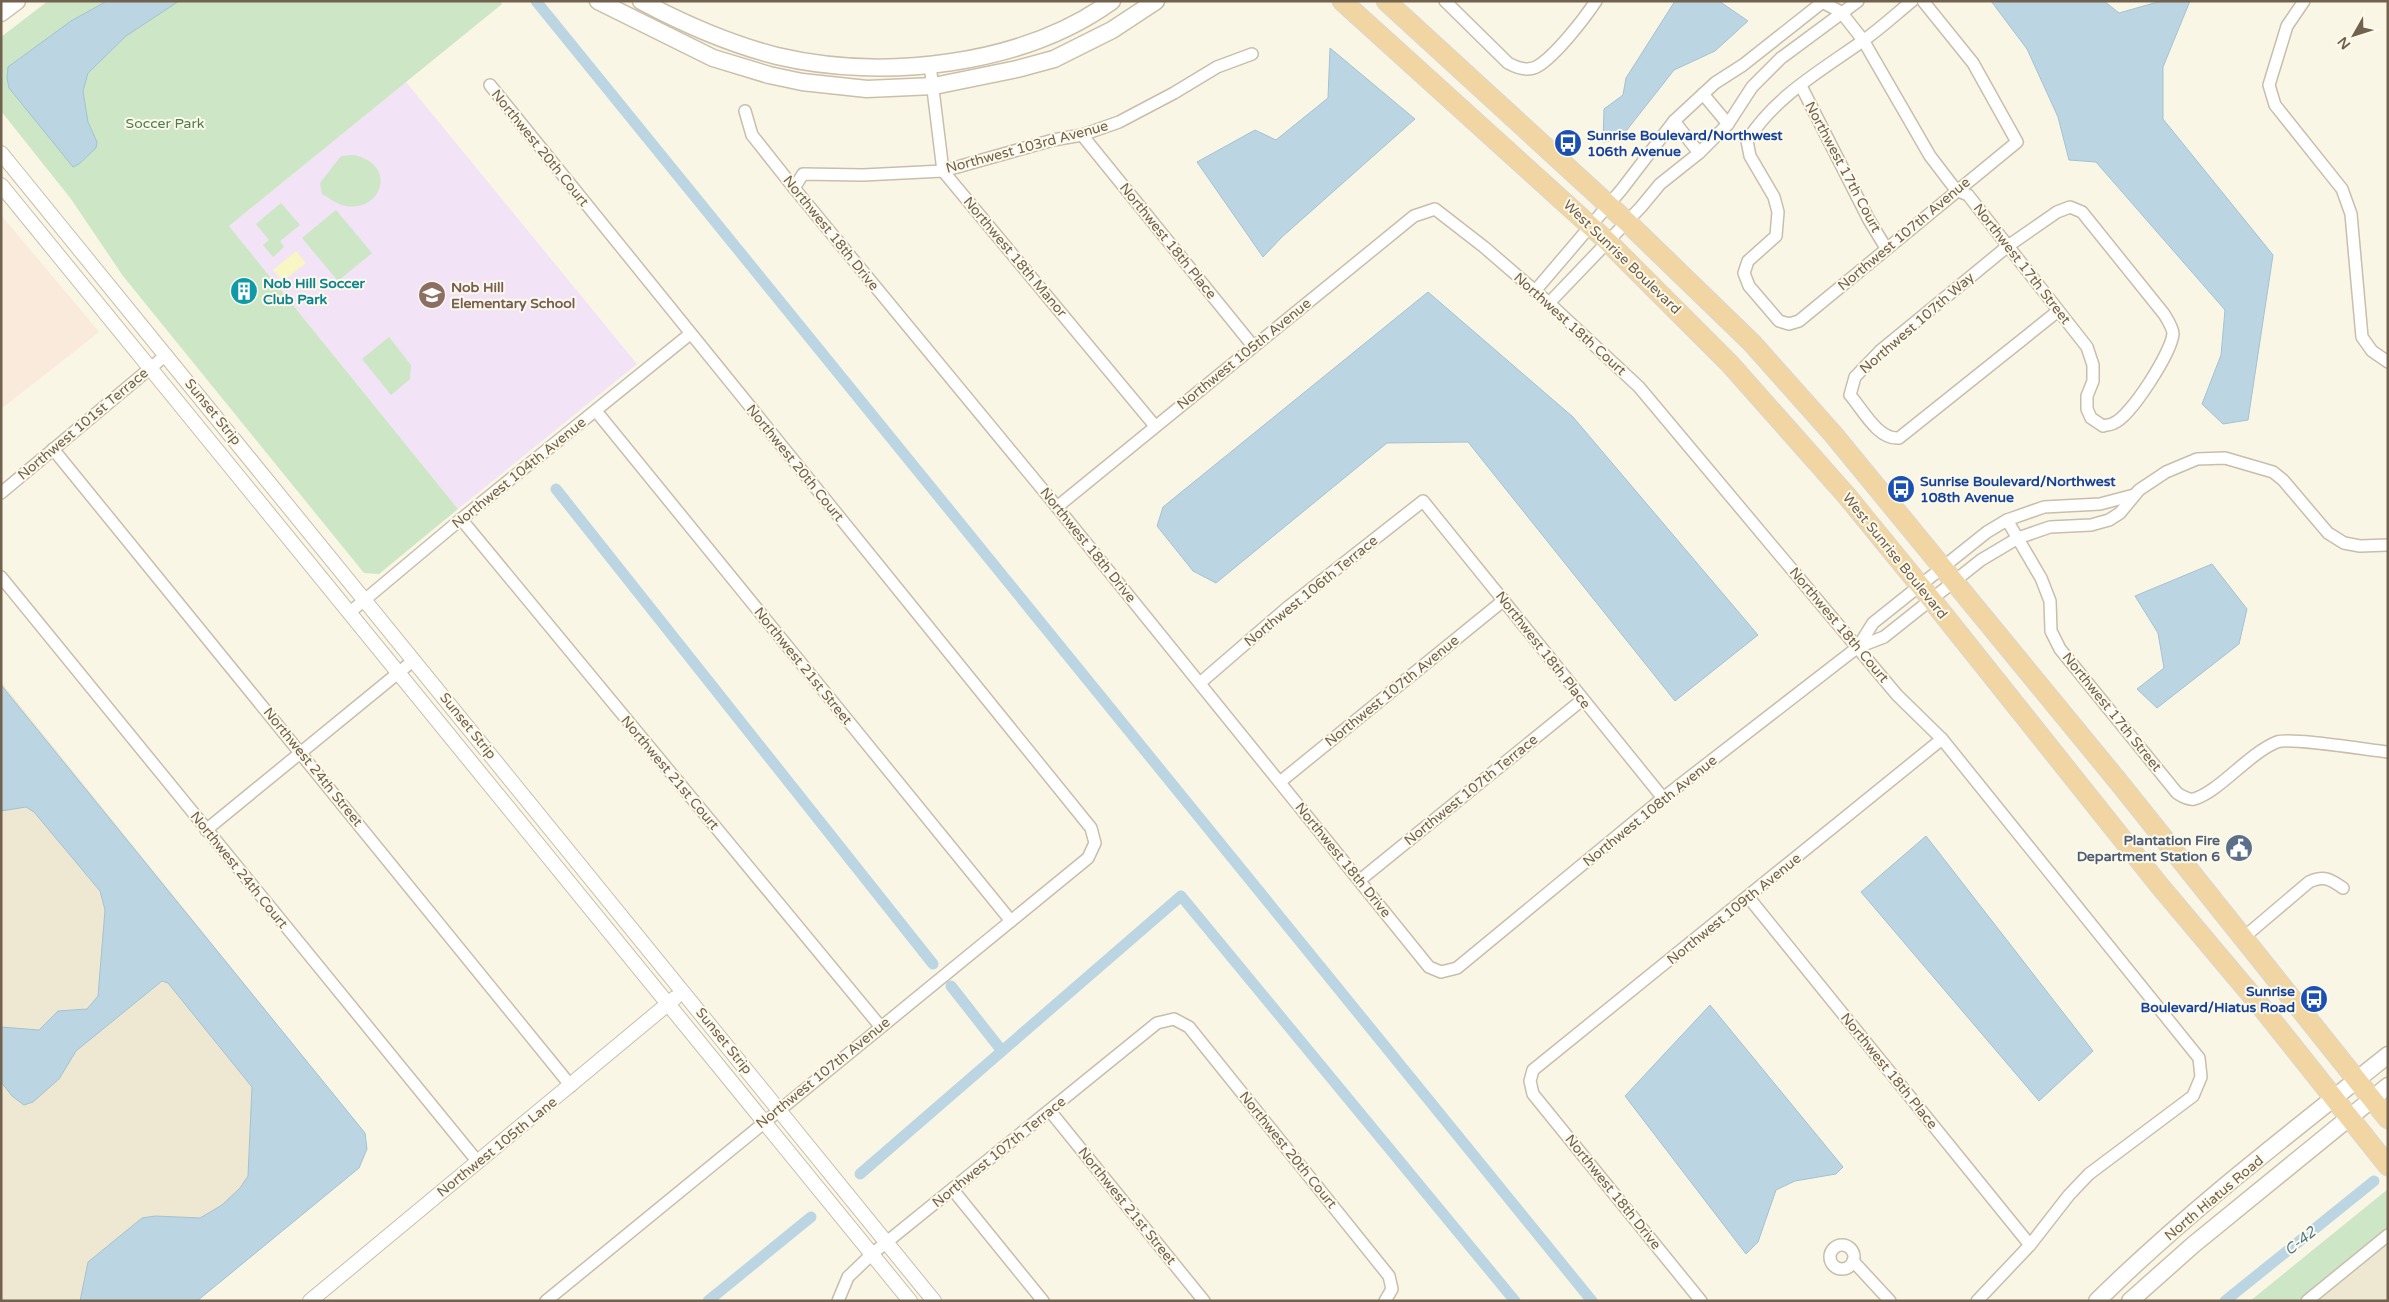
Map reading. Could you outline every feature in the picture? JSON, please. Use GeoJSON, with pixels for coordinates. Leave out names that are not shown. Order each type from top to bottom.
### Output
{"type":"FeatureCollection","features":[{"type":"Feature","properties":{"kind":"highway","name":"West Sunrise Boulevard"},"geometry":{"type":"LineString","coordinates":[[1342,1],[1607,241],[1730,364],[1846,495],[1926,592],[2159,885],[2388,1166]]}},
{"type":"Feature","properties":{"kind":"highway","name":"West Sunrise Boulevard"},"geometry":{"type":"LineString","coordinates":[[1386,1],[1626,221],[1752,343],[1833,434],[2388,1119]]}},
{"type":"Feature","properties":{"kind":"main road"},"geometry":{"type":"LineString","coordinates":[[1,14],[17,1]]}},
{"type":"Feature","properties":{"kind":"main road"},"geometry":{"type":"LineString","coordinates":[[598,1],[713,58],[769,75],[802,82],[868,89],[934,86],[1017,69],[1054,59],[1112,30],[1156,1]]}},
{"type":"Feature","properties":{"kind":"main road"},"geometry":{"type":"LineString","coordinates":[[641,1],[674,19],[777,56],[811,62],[869,67],[930,65],[994,53],[1045,38],[1077,23],[1112,1]]}},
{"type":"Feature","properties":{"kind":"main road","name":"North Hiatus Road"},"geometry":{"type":"LineString","coordinates":[[2097,1301],[2130,1268],[2388,1055]]}},
{"type":"Feature","properties":{"kind":"main road","name":"North Hiatus Road"},"geometry":{"type":"LineString","coordinates":[[2130,1301],[2193,1245],[2388,1086]]}},
{"type":"Feature","properties":{"kind":"street"},"geometry":{"type":"LineString","coordinates":[[1445,1],[1508,63],[1520,70],[1537,67],[1564,41],[1596,1]]}},
{"type":"Feature","properties":{"kind":"street"},"geometry":{"type":"LineString","coordinates":[[1549,303],[1660,184],[1699,153],[1728,124],[1752,87],[1775,64],[1840,7],[1858,1]]}},
{"type":"Feature","properties":{"kind":"street"},"geometry":{"type":"LineString","coordinates":[[1801,86],[1912,1]]}},
{"type":"Feature","properties":{"kind":"street","name":"Northwest 107th Avenue"},"geometry":{"type":"LineString","coordinates":[[1801,86],[1779,102],[1756,127],[1747,142],[1750,156],[1774,196],[1778,212],[1776,236],[1748,261],[1744,273],[1749,286],[1779,321],[1789,324],[1799,321],[1956,190],[2017,142],[1973,63],[1923,1]]}},
{"type":"Feature","properties":{"kind":"street"},"geometry":{"type":"LineString","coordinates":[[2304,1],[2287,26],[2268,85],[2274,104],[2342,189],[2351,214],[2362,337],[2372,352],[2388,362]]}},
{"type":"Feature","properties":{"kind":"street"},"geometry":{"type":"LineString","coordinates":[[1535,291],[1592,227],[1674,121],[1715,82],[1743,65],[1822,2],[1840,7]]}},
{"type":"Feature","properties":{"kind":"street","name":"Northwest 17th Street"},"geometry":{"type":"LineString","coordinates":[[1840,7],[1863,40],[1930,156],[1956,190],[1968,195],[2087,347],[2093,365],[2093,381],[2087,396],[2087,409],[2091,418],[2103,426]]}},
{"type":"Feature","properties":{"kind":"street","name":"Northwest 103rd Avenue"},"geometry":{"type":"LineString","coordinates":[[794,188],[803,174],[864,175],[943,171],[1053,140],[1082,135],[1119,122],[1174,93],[1217,67],[1252,54]]}},
{"type":"Feature","properties":{"kind":"street"},"geometry":{"type":"LineString","coordinates":[[930,65],[943,171]]}},
{"type":"Feature","properties":{"kind":"street","name":"Northwest 20th Court"},"geometry":{"type":"LineString","coordinates":[[490,85],[1091,828],[1095,843]]}},
{"type":"Feature","properties":{"kind":"street","name":"Northwest 17th Court"},"geometry":{"type":"LineString","coordinates":[[1801,86],[1869,220],[1886,248]]}},
{"type":"Feature","properties":{"kind":"street"},"geometry":{"type":"LineString","coordinates":[[1703,94],[1728,124]]}},
{"type":"Feature","properties":{"kind":"street","name":"Northwest 18th Drive"},"geometry":{"type":"LineString","coordinates":[[746,111],[752,135],[794,188],[1057,507],[1429,967],[1442,972]]}},
{"type":"Feature","properties":{"kind":"street"},"geometry":{"type":"LineString","coordinates":[[1674,121],[1699,153]]}},
{"type":"Feature","properties":{"kind":"street","name":"Northwest 18th Place"},"geometry":{"type":"LineString","coordinates":[[1082,135],[1253,346]]}},
{"type":"Feature","properties":{"kind":"street","name":"Sunset Strip"},"geometry":{"type":"LineString","coordinates":[[1,153],[934,1301]]}},
{"type":"Feature","properties":{"kind":"street","name":"Northwest 18th Manor"},"geometry":{"type":"LineString","coordinates":[[943,171],[1155,426]]}},
{"type":"Feature","properties":{"kind":"street","name":"Sunset Strip"},"geometry":{"type":"LineString","coordinates":[[1,185],[910,1301]]}},
{"type":"Feature","properties":{"kind":"street","name":"Northwest 107th Way"},"geometry":{"type":"LineString","coordinates":[[2058,311],[1900,438],[1889,438],[1880,432],[1850,395],[1855,377],[1880,351],[2008,246],[2057,212],[2070,207],[2082,212],[2168,322],[2173,332],[2171,343],[2156,375],[2116,423],[2103,426]]}},
{"type":"Feature","properties":{"kind":"street","name":"Northwest 105th Avenue"},"geometry":{"type":"LineString","coordinates":[[1057,507],[1414,216],[1435,209]]}},
{"type":"Feature","properties":{"kind":"street","name":"Northwest 18th Court"},"geometry":{"type":"LineString","coordinates":[[1435,209],[1484,247],[1549,303],[1639,387],[1897,695],[1942,739],[2199,1058],[2201,1077],[2193,1096],[2089,1174],[2069,1195],[2030,1245]]}},
{"type":"Feature","properties":{"kind":"street","name":"Northwest 104th Avenue"},"geometry":{"type":"LineString","coordinates":[[349,613],[461,519],[690,334]]}},
{"type":"Feature","properties":{"kind":"street","name":"Northwest 101st Terrace"},"geometry":{"type":"LineString","coordinates":[[1,493],[166,355]]}},
{"type":"Feature","properties":{"kind":"street","name":"Northwest 21st Street"},"geometry":{"type":"LineString","coordinates":[[596,411],[1011,921]]}},
{"type":"Feature","properties":{"kind":"street","name":"Northwest 24th Street"},"geometry":{"type":"LineString","coordinates":[[53,449],[572,1086]]}},
{"type":"Feature","properties":{"kind":"street","name":"Northwest 108th Avenue"},"geometry":{"type":"LineString","coordinates":[[1858,647],[1873,623],[1926,592],[1955,583],[1981,560],[2018,538],[2050,527],[2091,525],[2109,520],[2120,514],[2134,495],[2166,472],[2197,459],[2226,458],[2273,472],[2283,480],[2328,533],[2344,543],[2360,546],[2388,545]]}},
{"type":"Feature","properties":{"kind":"street","name":"Northwest 108th Avenue"},"geometry":{"type":"LineString","coordinates":[[1442,972],[1457,968],[1663,798],[1858,647],[1884,637],[1926,592],[1942,567],[1987,532],[2007,520],[2044,506],[2100,504],[2134,495]]}},
{"type":"Feature","properties":{"kind":"street","name":"Northwest 18th Place"},"geometry":{"type":"LineString","coordinates":[[1423,502],[1663,798]]}},
{"type":"Feature","properties":{"kind":"street","name":"Northwest 106th Terrace"},"geometry":{"type":"LineString","coordinates":[[1200,683],[1288,607],[1423,502]]}},
{"type":"Feature","properties":{"kind":"street","name":"Northwest 21st Court"},"geometry":{"type":"LineString","coordinates":[[461,519],[880,1026]]}},
{"type":"Feature","properties":{"kind":"street","name":"Northwest 17th Street"},"geometry":{"type":"LineString","coordinates":[[2007,520],[2041,578],[2050,601],[2051,631],[2060,649],[2177,793],[2185,798],[2194,799],[2262,750],[2279,742],[2388,752]]}},
{"type":"Feature","properties":{"kind":"street","name":"Northwest 24th Court"},"geometry":{"type":"LineString","coordinates":[[1,578],[478,1162]]}},
{"type":"Feature","properties":{"kind":"street","name":"Northwest 107th Avenue"},"geometry":{"type":"LineString","coordinates":[[1280,782],[1504,600]]}},
{"type":"Feature","properties":{"kind":"street"},"geometry":{"type":"LineString","coordinates":[[206,830],[300,751],[414,660]]}},
{"type":"Feature","properties":{"kind":"street","name":"Northwest 107th Terrace"},"geometry":{"type":"LineString","coordinates":[[1360,880],[1582,700]]}},
{"type":"Feature","properties":{"kind":"street","name":"Northwest 109th Avenue"},"geometry":{"type":"LineString","coordinates":[[1530,1080],[1534,1070],[1942,739]]}},
{"type":"Feature","properties":{"kind":"street","name":"Northwest 107th Avenue"},"geometry":{"type":"LineString","coordinates":[[546,1301],[880,1026],[1088,858],[1095,843]]}},
{"type":"Feature","properties":{"kind":"street"},"geometry":{"type":"LineString","coordinates":[[2243,938],[2309,882],[2319,878],[2329,878],[2343,888]]}},
{"type":"Feature","properties":{"kind":"street","name":"Northwest 18th Place"},"geometry":{"type":"LineString","coordinates":[[1748,898],[2030,1245]]}},
{"type":"Feature","properties":{"kind":"street","name":"Northwest 105th Lane"},"geometry":{"type":"LineString","coordinates":[[310,1301],[684,992]]}},
{"type":"Feature","properties":{"kind":"street","name":"Northwest 20th Court"},"geometry":{"type":"LineString","coordinates":[[1174,1019],[1189,1027],[1388,1276],[1392,1289],[1385,1301]]}},
{"type":"Feature","properties":{"kind":"street","name":"Northwest 107th Terrace"},"geometry":{"type":"LineString","coordinates":[[838,1301],[848,1278],[886,1242],[953,1190],[1157,1023],[1174,1019]]}},
{"type":"Feature","properties":{"kind":"street","name":"Northwest 18th Drive"},"geometry":{"type":"LineString","coordinates":[[1530,1080],[1533,1094],[1701,1301]]}},
{"type":"Feature","properties":{"kind":"street","name":"Northwest 21st Street"},"geometry":{"type":"LineString","coordinates":[[1050,1111],[1204,1301]]}},
{"type":"Feature","properties":{"kind":"street"},"geometry":{"type":"LineString","coordinates":[[953,1190],[1043,1301]]}},
{"type":"Feature","properties":{"kind":"street"},"geometry":{"type":"LineString","coordinates":[[2307,1301],[2388,1234]]}},
{"type":"Feature","properties":{"kind":"street"},"geometry":{"type":"LineString","coordinates":[[1977,1301],[2030,1245]]}},
{"type":"Feature","properties":{"kind":"street"},"geometry":{"type":"LineString","coordinates":[[1853,1261],[1890,1301]]}},
{"type":"Feature","properties":{"kind":"shaded area","name":"Nob Hill Elementary School"},"geometry":{"type":"Polygon","coordinates":[[[406,82],[637,364],[458,509],[229,226],[406,82]]]}},
{"type":"Feature","properties":{"kind":"shaded area"},"geometry":{"type":"Polygon","coordinates":[[[1,215],[99,332],[1,409],[1,215]]]}},
{"type":"Feature","properties":{"kind":"shaded area"},"geometry":{"type":"Polygon","coordinates":[[[1,682],[365,1133],[367,1149],[359,1168],[197,1301],[1,1301],[1,682]]]}},
{"type":"Feature","properties":{"kind":"shaded area"},"geometry":{"type":"Polygon","coordinates":[[[2388,1242],[2388,1301],[2317,1301],[2388,1242]]]}},
{"type":"Feature","properties":{"kind":"green space","name":"Soccer Park"},"geometry":{"type":"Polygon","coordinates":[[[48,1],[500,1],[502,4],[229,226],[458,509],[379,574],[364,573],[123,276],[71,199],[1,111],[1,37],[48,1]]]}},
{"type":"Feature","properties":{"kind":"green space"},"geometry":{"type":"Polygon","coordinates":[[[354,155],[368,160],[376,168],[380,177],[380,186],[376,195],[369,202],[358,206],[346,206],[322,194],[320,183],[341,156],[354,155]]]}},
{"type":"Feature","properties":{"kind":"green space"},"geometry":{"type":"Polygon","coordinates":[[[281,203],[300,225],[280,241],[284,247],[273,257],[263,245],[269,240],[256,224],[281,203]]]}},
{"type":"Feature","properties":{"kind":"green space"},"geometry":{"type":"Polygon","coordinates":[[[336,210],[372,253],[338,281],[302,238],[336,210]]]}},
{"type":"Feature","properties":{"kind":"green space"},"geometry":{"type":"Polygon","coordinates":[[[389,337],[411,365],[410,379],[391,395],[362,359],[389,337]]]}},
{"type":"Feature","properties":{"kind":"green space"},"geometry":{"type":"Polygon","coordinates":[[[2388,1189],[2388,1228],[2297,1301],[2250,1301],[2388,1189]]]}},
{"type":"Feature","properties":{"kind":"sand"},"geometry":{"type":"Polygon","coordinates":[[[296,251],[306,263],[283,281],[273,270],[296,251]]]}},
{"type":"Feature","properties":{"kind":"water"},"geometry":{"type":"Polygon","coordinates":[[[107,1],[179,1],[126,36],[88,73],[83,91],[88,122],[97,142],[96,148],[79,164],[73,167],[9,88],[7,78],[8,67],[71,21],[107,1]]]}},
{"type":"Feature","properties":{"kind":"water"},"geometry":{"type":"Polygon","coordinates":[[[1675,1],[1719,1],[1748,21],[1715,51],[1674,70],[1619,140],[1603,142],[1604,109],[1623,95],[1626,78],[1675,1]]]}},
{"type":"Feature","properties":{"kind":"water"},"geometry":{"type":"Polygon","coordinates":[[[1991,1],[2104,1],[2119,13],[2161,1],[2190,1],[2163,67],[2163,119],[2273,255],[2248,420],[2223,424],[2202,404],[2221,355],[2225,310],[2096,162],[2069,160],[2058,117],[2027,49],[1991,1]]]}},
{"type":"Feature","properties":{"kind":"water"},"geometry":{"type":"Polygon","coordinates":[[[1330,48],[1415,119],[1282,237],[1263,257],[1197,162],[1255,130],[1276,140],[1328,98],[1330,48]]]}},
{"type":"Feature","properties":{"kind":"water"},"geometry":{"type":"Polygon","coordinates":[[[1428,292],[1573,417],[1758,635],[1675,701],[1468,442],[1387,443],[1216,583],[1193,571],[1157,526],[1163,507],[1428,292]]]}},
{"type":"Feature","properties":{"kind":"water"},"geometry":{"type":"Polygon","coordinates":[[[2212,564],[2247,609],[2239,644],[2157,708],[2137,689],[2164,668],[2158,633],[2135,596],[2212,564]]]}},
{"type":"Feature","properties":{"kind":"water"},"geometry":{"type":"Polygon","coordinates":[[[1,685],[365,1133],[367,1149],[359,1168],[197,1301],[80,1301],[88,1262],[142,1218],[155,1216],[200,1218],[222,1205],[240,1188],[248,1176],[252,1087],[168,983],[162,981],[76,1051],[59,1079],[33,1102],[24,1105],[12,1096],[1,1082],[1,1027],[39,1030],[58,1011],[87,1009],[98,996],[105,910],[100,891],[34,812],[26,807],[1,811],[1,685]]]}},
{"type":"Feature","properties":{"kind":"water"},"geometry":{"type":"Polygon","coordinates":[[[1926,836],[2093,1051],[2039,1101],[1861,892],[1926,836]]]}},
{"type":"Feature","properties":{"kind":"water"},"geometry":{"type":"Polygon","coordinates":[[[1710,1005],[1843,1167],[1836,1174],[1795,1181],[1776,1190],[1758,1242],[1746,1254],[1625,1096],[1710,1005]]]}},
{"type":"Feature","properties":{"kind":"waterway"},"geometry":{"type":"LineString","coordinates":[[536,1],[1592,1301]]}},
{"type":"Feature","properties":{"kind":"waterway"},"geometry":{"type":"LineString","coordinates":[[556,489],[933,964]]}},
{"type":"Feature","properties":{"kind":"waterway"},"geometry":{"type":"LineString","coordinates":[[860,1174],[1181,896],[1515,1301]]}},
{"type":"Feature","properties":{"kind":"waterway"},"geometry":{"type":"LineString","coordinates":[[951,986],[1002,1051]]}},
{"type":"Feature","properties":{"kind":"waterway","name":"C-42"},"geometry":{"type":"LineString","coordinates":[[2225,1301],[2374,1181]]}},
{"type":"Feature","properties":{"kind":"waterway"},"geometry":{"type":"LineString","coordinates":[[708,1301],[811,1217]]}},
{"type":"Feature","properties":{"kind":"place","name":"Sunrise Boulevard/Northwest 106th Avenue"},"geometry":{"type":"Point","coordinates":[1568,143]}},
{"type":"Feature","properties":{"kind":"place","name":"Nob Hill Soccer Club Park"},"geometry":{"type":"Point","coordinates":[244,291]}},
{"type":"Feature","properties":{"kind":"place","name":"Nob Hill Elementary School"},"geometry":{"type":"Point","coordinates":[432,295]}},
{"type":"Feature","properties":{"kind":"place","name":"Sunrise Boulevard/Northwest 108th Avenue"},"geometry":{"type":"Point","coordinates":[1901,489]}},
{"type":"Feature","properties":{"kind":"place","name":"Plantation Fire Department Station 6"},"geometry":{"type":"Point","coordinates":[2239,848]}},
{"type":"Feature","properties":{"kind":"place","name":"Sunrise Boulevard/Hiatus Road"},"geometry":{"type":"Point","coordinates":[2314,999]}}]}
